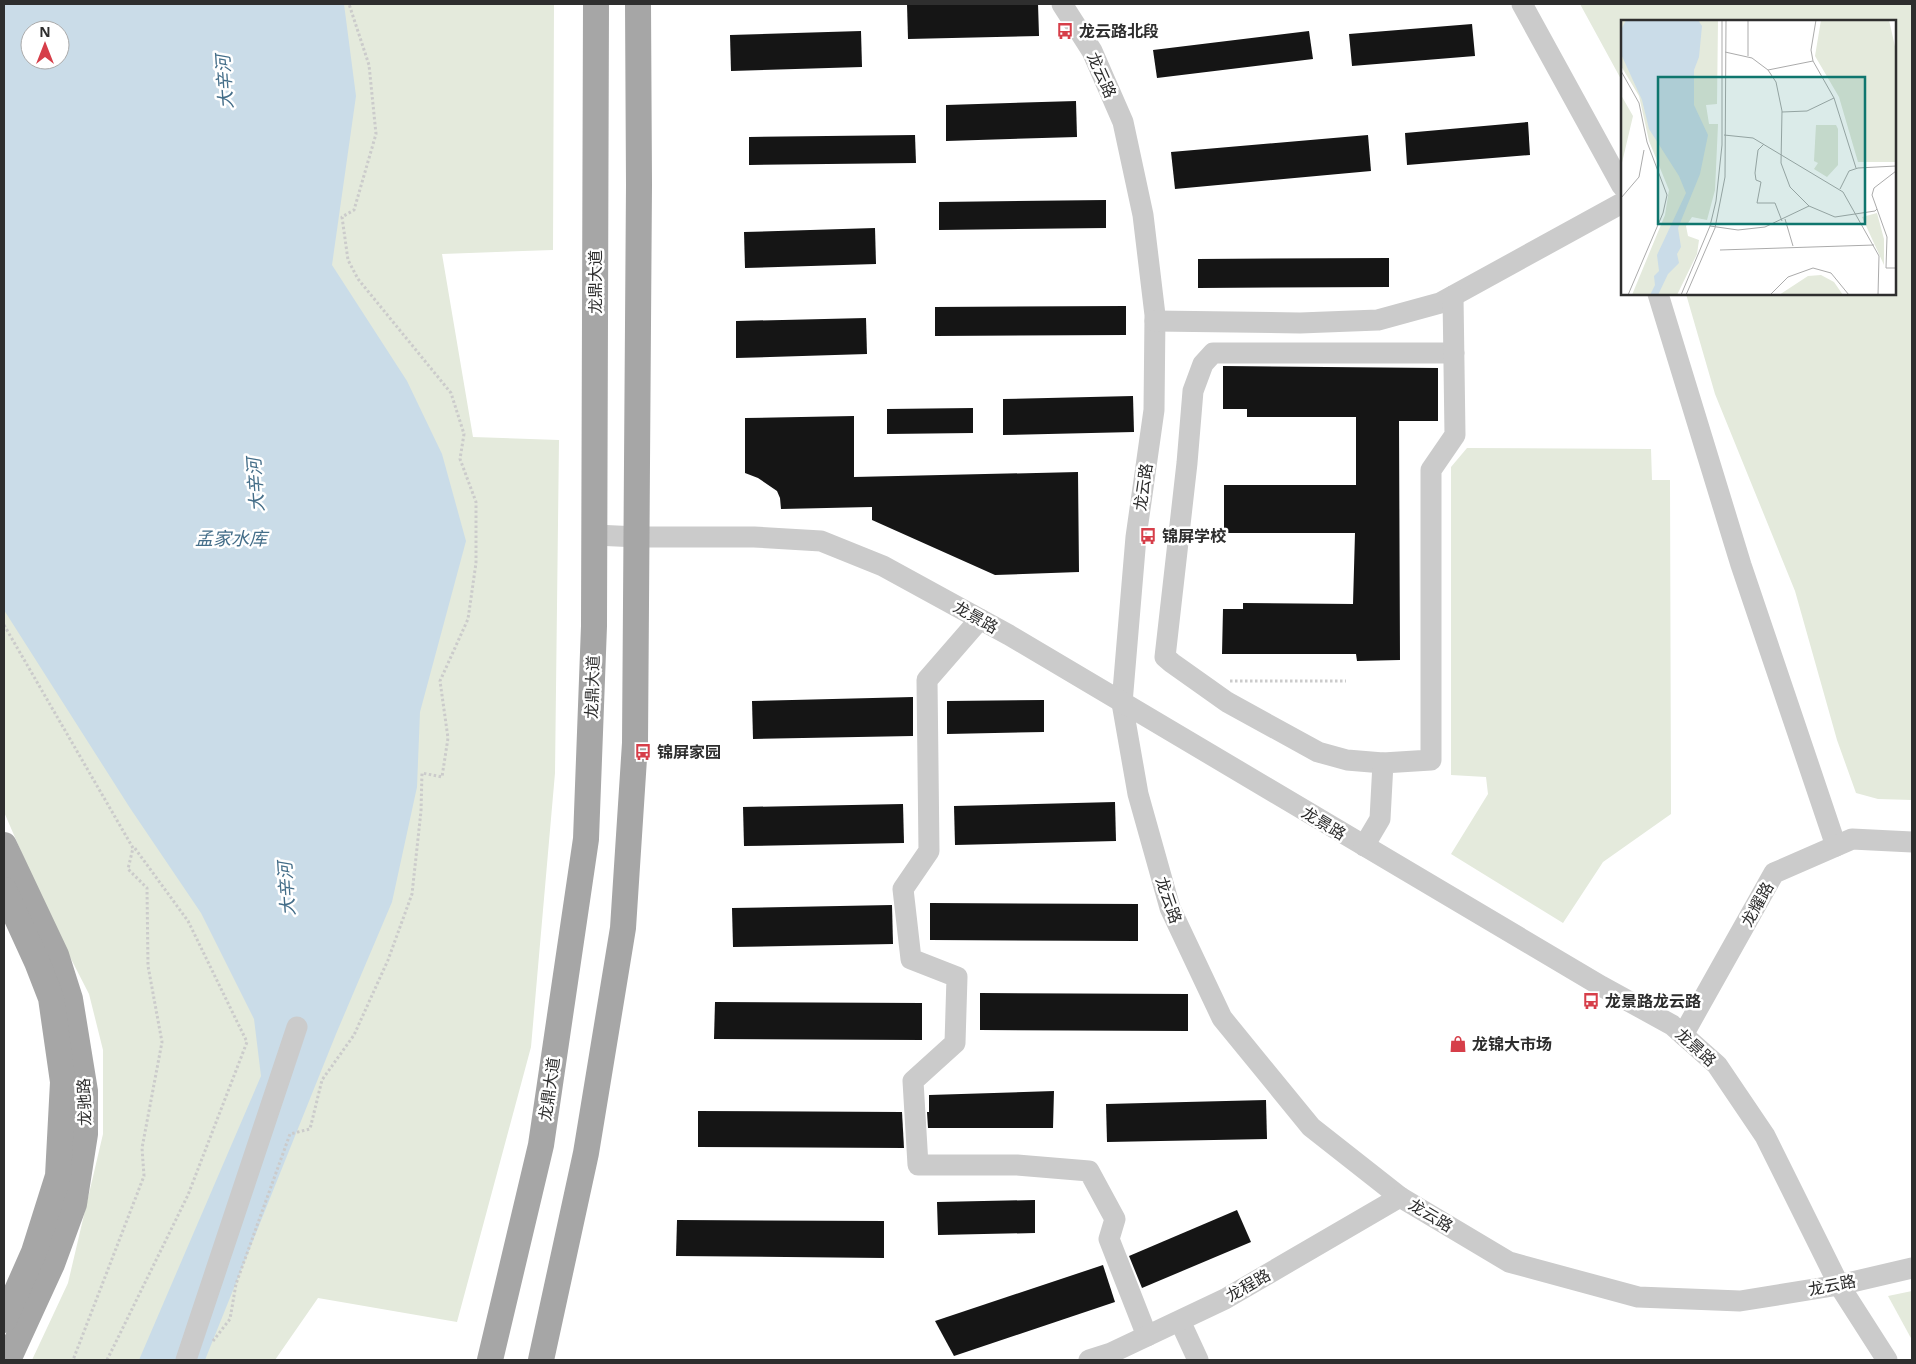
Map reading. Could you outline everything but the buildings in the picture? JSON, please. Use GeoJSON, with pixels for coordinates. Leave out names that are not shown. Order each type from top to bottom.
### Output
{"type":"FeatureCollection","features":[{"type":"Feature","properties":{"kind":"main road","name":"龙鼎大道"},"geometry":{"type":"LineString","coordinates":[[490,1360],[541,1145],[586,839],[594,626],[596,4]]}},
{"type":"Feature","properties":{"kind":"main road"},"geometry":{"type":"LineString","coordinates":[[540,1360],[586,1153],[623,928],[635,743],[638,537],[638,4]]}},
{"type":"Feature","properties":{"kind":"main road","name":"龙驰路"},"geometry":{"type":"LineString","coordinates":[[4,844],[56,954],[70,999],[85,1090],[85,1134],[74,1204],[52,1264],[8,1360]]}},
{"type":"Feature","properties":{"kind":"main road","name":"龙驰路"},"geometry":{"type":"LineString","coordinates":[[4,890],[37,962],[51,998],[63,1082],[58,1176],[34,1252],[4,1320]]}},
{"type":"Feature","properties":{"kind":"street","name":"龙云路"},"geometry":{"type":"LineString","coordinates":[[1062,4],[1092,51],[1123,122],[1143,215],[1155,322],[1154,410],[1136,537],[1122,703],[1138,794],[1170,908],[1222,1018],[1311,1127],[1400,1197],[1509,1262],[1638,1297],[1740,1301],[1839,1285],[1912,1268]]}},
{"type":"Feature","properties":{"kind":"street"},"geometry":{"type":"LineString","coordinates":[[1522,4],[1621,184]]}},
{"type":"Feature","properties":{"kind":"street"},"geometry":{"type":"LineString","coordinates":[[1155,322],[1300,324],[1378,320],[1440,303],[1621,204]]}},
{"type":"Feature","properties":{"kind":"street"},"geometry":{"type":"LineString","coordinates":[[1658,295],[1741,564],[1836,846]]}},
{"type":"Feature","properties":{"kind":"street"},"geometry":{"type":"LineString","coordinates":[[1453,296],[1454,353],[1455,435],[1431,470],[1431,760],[1382,763],[1347,760],[1318,752],[1227,702],[1172,664],[1165,657],[1187,463],[1193,391],[1203,364],[1213,352],[1454,353]]}},
{"type":"Feature","properties":{"kind":"street","name":"龙景路"},"geometry":{"type":"LineString","coordinates":[[594,535],[754,537],[820,541],[883,566],[980,619],[1601,986],[1672,1025],[1717,1065],[1765,1136],[1839,1285],[1887,1360]]}},
{"type":"Feature","properties":{"kind":"street"},"geometry":{"type":"LineString","coordinates":[[980,619],[927,680],[929,851],[903,889],[911,959],[956,977],[955,1043],[912,1081],[918,1165],[1017,1165],[1089,1171],[1115,1218],[1109,1239],[1147,1336]]}},
{"type":"Feature","properties":{"kind":"street"},"geometry":{"type":"LineString","coordinates":[[1364,846],[1380,819],[1382,763]]}},
{"type":"Feature","properties":{"kind":"street","name":"龙耀路"},"geometry":{"type":"LineString","coordinates":[[1683,1035],[1774,874],[1852,839],[1912,842]]}},
{"type":"Feature","properties":{"kind":"street"},"geometry":{"type":"LineString","coordinates":[[186,1360],[298,1027]]}},
{"type":"Feature","properties":{"kind":"street","name":"龙程路"},"geometry":{"type":"LineString","coordinates":[[1089,1360],[1111,1353],[1225,1299],[1400,1197]]}},
{"type":"Feature","properties":{"kind":"street"},"geometry":{"type":"LineString","coordinates":[[1180,1321],[1198,1360]]}},
{"type":"Feature","properties":{"kind":"path"},"geometry":{"type":"LineString","coordinates":[[212,1342],[230,1319],[236,1284],[290,1134],[310,1129],[322,1080],[354,1034],[388,960],[412,894],[421,811],[422,772],[442,777],[448,738],[440,681],[468,619],[476,563],[476,502],[460,459],[464,434],[450,393],[358,279],[348,260],[342,217],[354,210],[376,134],[370,65],[349,4]]}},
{"type":"Feature","properties":{"kind":"path"},"geometry":{"type":"LineString","coordinates":[[4,625],[134,848],[128,869],[147,888],[148,966],[162,1042],[142,1148],[144,1176],[73,1360]]}},
{"type":"Feature","properties":{"kind":"path"},"geometry":{"type":"LineString","coordinates":[[1196,681],[1346,681]]}},
{"type":"Feature","properties":{"kind":"path"},"geometry":{"type":"LineString","coordinates":[[107,1360],[188,1195],[247,1042],[188,921],[129,840]]}},
{"type":"Feature","properties":{"kind":"shaded area"},"geometry":{"type":"Polygon","coordinates":[[[4,4],[554,4],[553,250],[442,254],[473,437],[559,440],[555,773],[531,1047],[457,1322],[318,1298],[275,1360],[32,1360],[68,1283],[103,1134],[103,1050],[89,994],[49,916],[4,812],[4,4]]]}},
{"type":"Feature","properties":{"kind":"shaded area"},"geometry":{"type":"Polygon","coordinates":[[[1580,4],[1912,4],[1912,800],[1878,799],[1856,793],[1837,740],[1795,591],[1715,394],[1686,295],[1896,295],[1896,20],[1621,20],[1621,79],[1580,4]]]}},
{"type":"Feature","properties":{"kind":"shaded area"},"geometry":{"type":"Polygon","coordinates":[[[1467,448],[1651,449],[1652,480],[1670,480],[1671,814],[1603,862],[1563,923],[1451,854],[1488,794],[1486,777],[1451,775],[1451,467],[1467,448]]]}},
{"type":"Feature","properties":{"kind":"shaded area"},"geometry":{"type":"Polygon","coordinates":[[[1912,1291],[1912,1340],[1888,1296],[1912,1291]]]}},
{"type":"Feature","properties":{"kind":"water","name":"孟家水库"},"geometry":{"type":"Polygon","coordinates":[[[4,4],[344,4],[356,96],[332,265],[407,381],[442,454],[466,541],[420,712],[417,787],[392,902],[336,1034],[205,1360],[139,1360],[261,1076],[254,1019],[201,913],[130,808],[4,610],[4,4]]]}},
{"type":"Feature","properties":{"kind":"place","name":"龙云路北段"},"geometry":{"type":"Point","coordinates":[1065,31]}},
{"type":"Feature","properties":{"kind":"place","name":"锦屏学校"},"geometry":{"type":"Point","coordinates":[1148,536]}},
{"type":"Feature","properties":{"kind":"place","name":"锦屏家园"},"geometry":{"type":"Point","coordinates":[643,752]}},
{"type":"Feature","properties":{"kind":"place","name":"龙景路龙云路"},"geometry":{"type":"Point","coordinates":[1591,1001]}},
{"type":"Feature","properties":{"kind":"place","name":"龙锦大市场"},"geometry":{"type":"Point","coordinates":[1458,1044]}},
{"type":"Feature","properties":{"kind":"water label","name":"大辛河"},"geometry":{"type":"Point","coordinates":[225,82]}},
{"type":"Feature","properties":{"kind":"water label","name":"大辛河"},"geometry":{"type":"Point","coordinates":[256,485]}},
{"type":"Feature","properties":{"kind":"water label","name":"大辛河"},"geometry":{"type":"Point","coordinates":[287,889]}}]}
